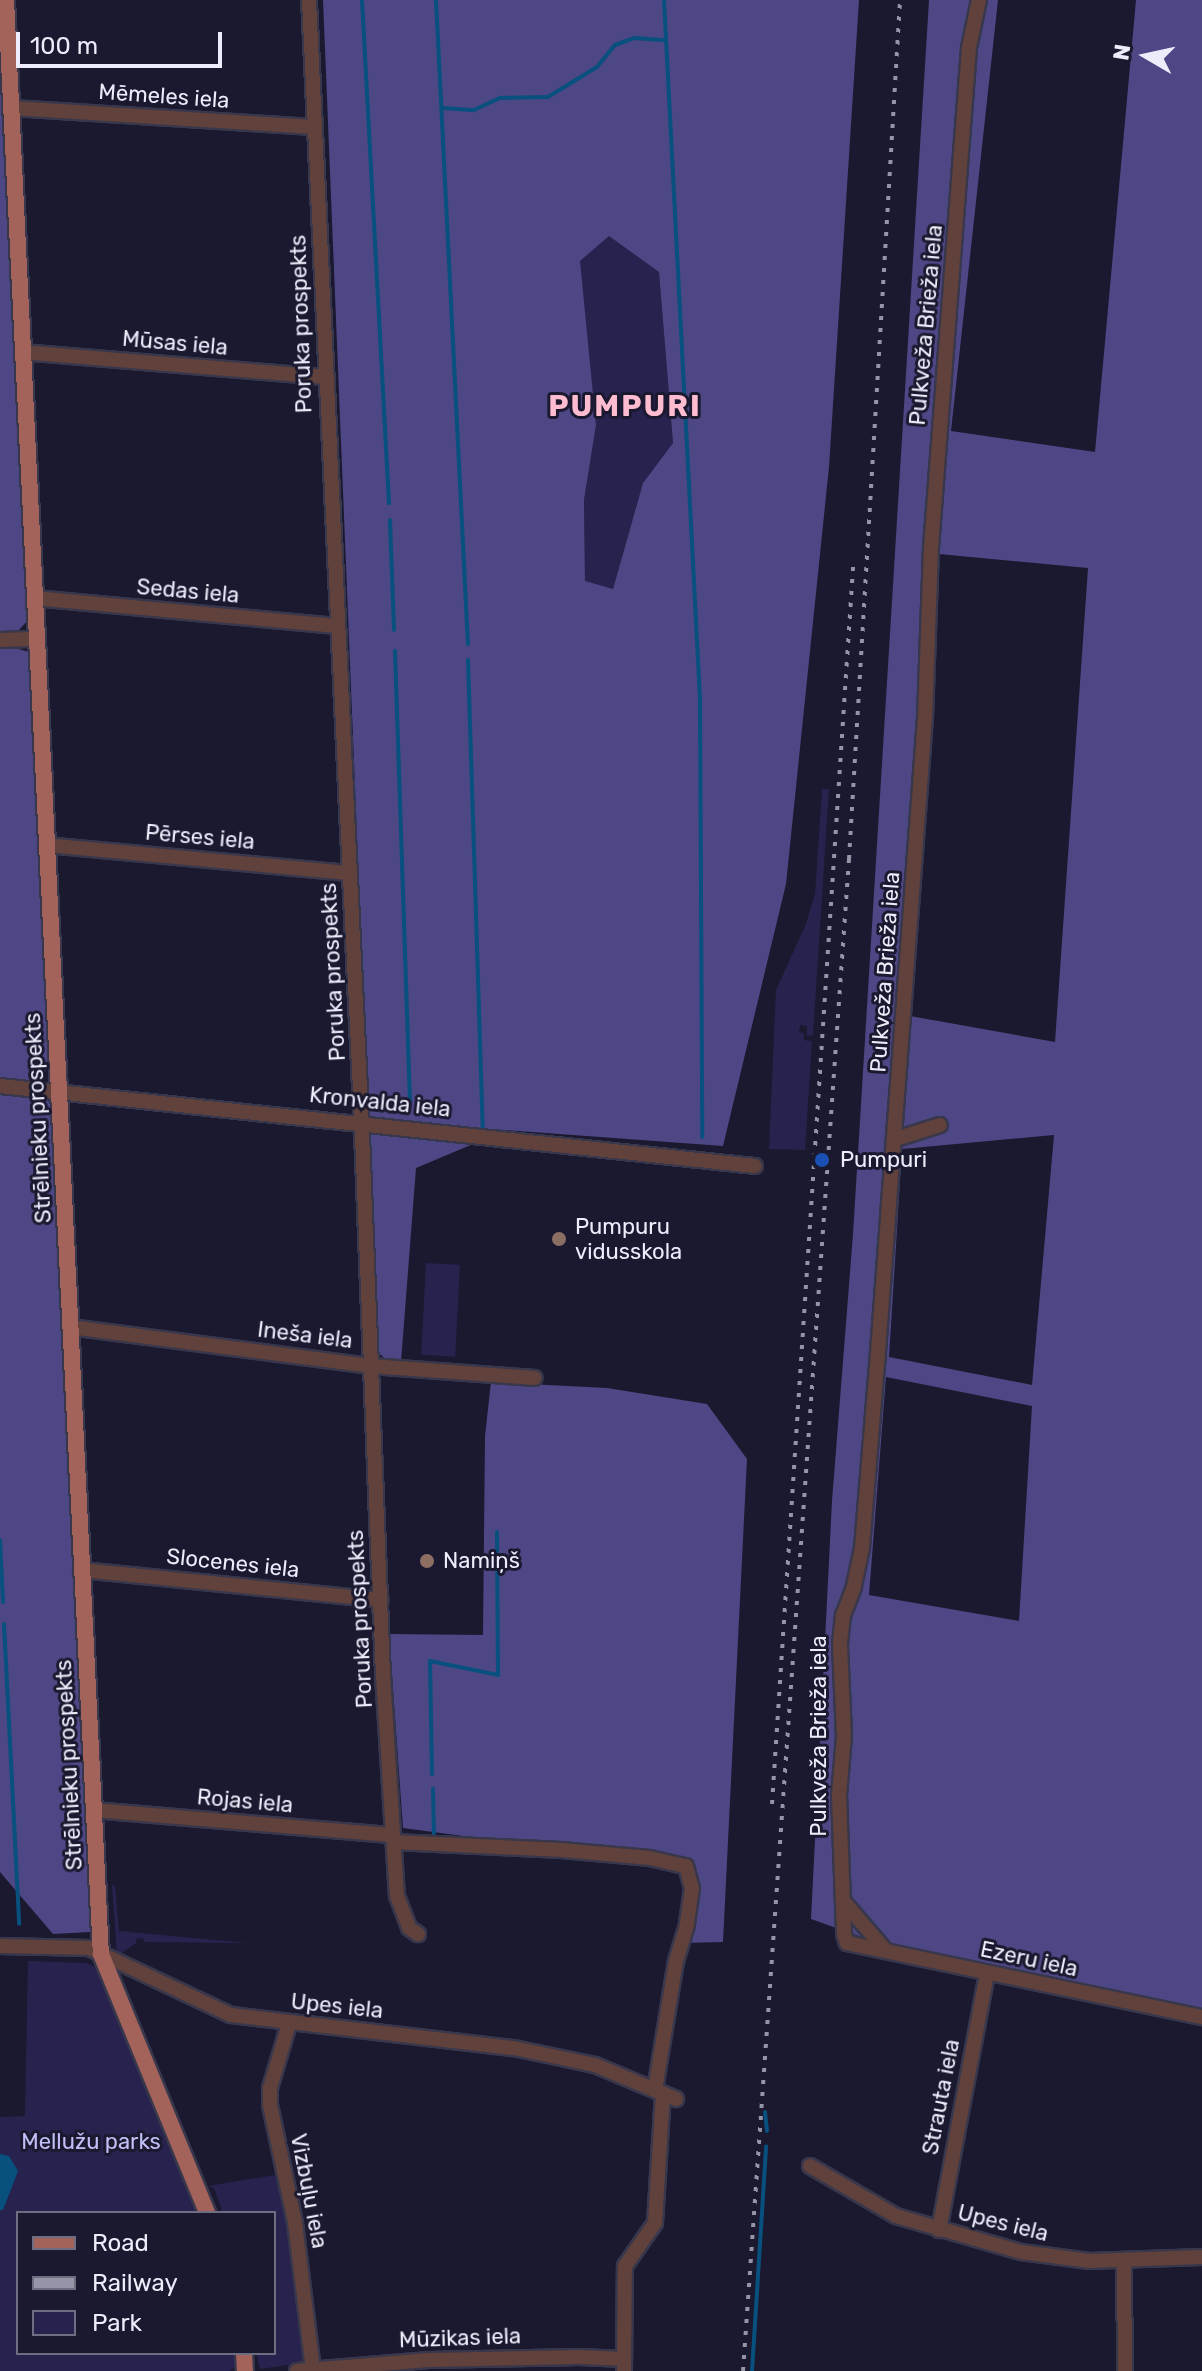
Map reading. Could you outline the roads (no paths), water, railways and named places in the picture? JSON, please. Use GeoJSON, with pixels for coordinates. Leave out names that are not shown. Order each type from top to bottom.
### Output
{"type":"FeatureCollection","features":[{"type":"Feature","properties":{"kind":"main road","name":"Strēlnieku prospekts"},"geometry":{"type":"LineString","coordinates":[[6,0],[3,23],[11,108],[101,1954],[206,2211]]}},
{"type":"Feature","properties":{"kind":"street","name":"Poruka prospekts"},"geometry":{"type":"LineString","coordinates":[[309,0],[324,377],[394,1838],[399,1910],[409,1928],[418,1934]]}},
{"type":"Feature","properties":{"kind":"street","name":"Pulkveža Brieža iela"},"geometry":{"type":"LineString","coordinates":[[847,1943],[841,1881],[839,1795],[844,1736],[840,1645],[843,1615],[854,1587],[862,1548],[896,1139],[925,718],[931,547],[969,48],[979,0]]}},
{"type":"Feature","properties":{"kind":"street","name":"Mēmeles iela"},"geometry":{"type":"LineString","coordinates":[[11,108],[314,127]]}},
{"type":"Feature","properties":{"kind":"street","name":"Mūsas iela"},"geometry":{"type":"LineString","coordinates":[[22,352],[324,377]]}},
{"type":"Feature","properties":{"kind":"street","name":"Sedas iela"},"geometry":{"type":"LineString","coordinates":[[34,598],[337,626]]}},
{"type":"Feature","properties":{"kind":"street"},"geometry":{"type":"LineString","coordinates":[[0,640],[36,639]]}},
{"type":"Feature","properties":{"kind":"street","name":"Pērses iela"},"geometry":{"type":"LineString","coordinates":[[46,845],[350,873]]}},
{"type":"Feature","properties":{"kind":"street","name":"Kronvalda iela"},"geometry":{"type":"LineString","coordinates":[[0,1086],[755,1166]]}},
{"type":"Feature","properties":{"kind":"street"},"geometry":{"type":"LineString","coordinates":[[896,1139],[940,1125]]}},
{"type":"Feature","properties":{"kind":"street","name":"Ineša iela"},"geometry":{"type":"LineString","coordinates":[[70,1327],[371,1366],[535,1378]]}},
{"type":"Feature","properties":{"kind":"street","name":"Slocenes iela"},"geometry":{"type":"LineString","coordinates":[[81,1570],[381,1600]]}},
{"type":"Feature","properties":{"kind":"street","name":"Rojas iela"},"geometry":{"type":"LineString","coordinates":[[93,1810],[650,1858],[686,1866],[692,1888],[687,1925],[676,1961],[664,2094]]}},
{"type":"Feature","properties":{"kind":"street"},"geometry":{"type":"LineString","coordinates":[[845,1903],[887,1952]]}},
{"type":"Feature","properties":{"kind":"street","name":"Ezeru iela"},"geometry":{"type":"LineString","coordinates":[[847,1943],[1202,2017]]}},
{"type":"Feature","properties":{"kind":"street","name":"Upes iela"},"geometry":{"type":"LineString","coordinates":[[0,1946],[89,1948],[219,2012],[289,2024],[514,2048],[595,2065],[664,2094]]}},
{"type":"Feature","properties":{"kind":"street","name":"Strauta iela"},"geometry":{"type":"LineString","coordinates":[[939,2230],[987,1973]]}},
{"type":"Feature","properties":{"kind":"street","name":"Vizbuļu iela"},"geometry":{"type":"LineString","coordinates":[[289,2024],[270,2088],[270,2105],[295,2223],[313,2369]]}},
{"type":"Feature","properties":{"kind":"street"},"geometry":{"type":"LineString","coordinates":[[624,2365],[625,2266],[655,2223],[664,2094]]}},
{"type":"Feature","properties":{"kind":"street","name":"Upes iela"},"geometry":{"type":"LineString","coordinates":[[810,2166],[896,2216],[939,2230],[1062,2259],[1202,2257]]}},
{"type":"Feature","properties":{"kind":"street"},"geometry":{"type":"LineString","coordinates":[[1124,2260],[1125,2371]]}},
{"type":"Feature","properties":{"kind":"street","name":"Mūzikas iela"},"geometry":{"type":"LineString","coordinates":[[297,2371],[429,2360],[624,2365]]}},
{"type":"Feature","properties":{"kind":"water"},"geometry":{"type":"Polygon","coordinates":[[[0,2154],[9,2156],[18,2171],[3,2210],[0,2210],[0,2154]]]}},
{"type":"Feature","properties":{"kind":"waterway"},"geometry":{"type":"LineString","coordinates":[[362,0],[389,503]]}},
{"type":"Feature","properties":{"kind":"waterway"},"geometry":{"type":"LineString","coordinates":[[436,0],[468,644]]}},
{"type":"Feature","properties":{"kind":"waterway"},"geometry":{"type":"LineString","coordinates":[[664,0],[700,699],[702,1137]]}},
{"type":"Feature","properties":{"kind":"waterway"},"geometry":{"type":"LineString","coordinates":[[443,108],[474,110],[500,98],[548,97],[597,67],[615,45],[634,38],[666,40]]}},
{"type":"Feature","properties":{"kind":"waterway"},"geometry":{"type":"LineString","coordinates":[[390,520],[394,630]]}},
{"type":"Feature","properties":{"kind":"waterway"},"geometry":{"type":"LineString","coordinates":[[395,651],[410,1105]]}},
{"type":"Feature","properties":{"kind":"waterway"},"geometry":{"type":"LineString","coordinates":[[468,660],[483,1128]]}},
{"type":"Feature","properties":{"kind":"waterway"},"geometry":{"type":"LineString","coordinates":[[432,1774],[430,1661],[498,1675],[497,1532]]}},
{"type":"Feature","properties":{"kind":"waterway"},"geometry":{"type":"LineString","coordinates":[[0,1540],[3,1602]]}},
{"type":"Feature","properties":{"kind":"waterway"},"geometry":{"type":"LineString","coordinates":[[4,1624],[19,1924]]}},
{"type":"Feature","properties":{"kind":"waterway"},"geometry":{"type":"LineString","coordinates":[[433,1789],[434,1837]]}},
{"type":"Feature","properties":{"kind":"waterway"},"geometry":{"type":"LineString","coordinates":[[765,2112],[767,2131]]}},
{"type":"Feature","properties":{"kind":"waterway"},"geometry":{"type":"LineString","coordinates":[[752,2371],[766,2146]]}},
{"type":"Feature","properties":{"kind":"railway"},"geometry":{"type":"LineString","coordinates":[[743,2371],[849,859],[900,0]]}},
{"type":"Feature","properties":{"kind":"railway"},"geometry":{"type":"LineString","coordinates":[[772,1804],[853,567]]}},
{"type":"Feature","properties":{"kind":"place","name":"Pumpuri"},"geometry":{"type":"Point","coordinates":[822,1160]}},
{"type":"Feature","properties":{"kind":"place","name":"Pumpuru vidusskola"},"geometry":{"type":"Point","coordinates":[559,1239]}},
{"type":"Feature","properties":{"kind":"place","name":"Namiņš"},"geometry":{"type":"Point","coordinates":[427,1561]}},
{"type":"Feature","properties":{"kind":"district","name":"PUMPURI"},"geometry":{"type":"Point","coordinates":[625,406]}},
{"type":"Feature","properties":{"kind":"park label","name":"Mellužu parks"},"geometry":{"type":"Point","coordinates":[91,2142]}}]}
